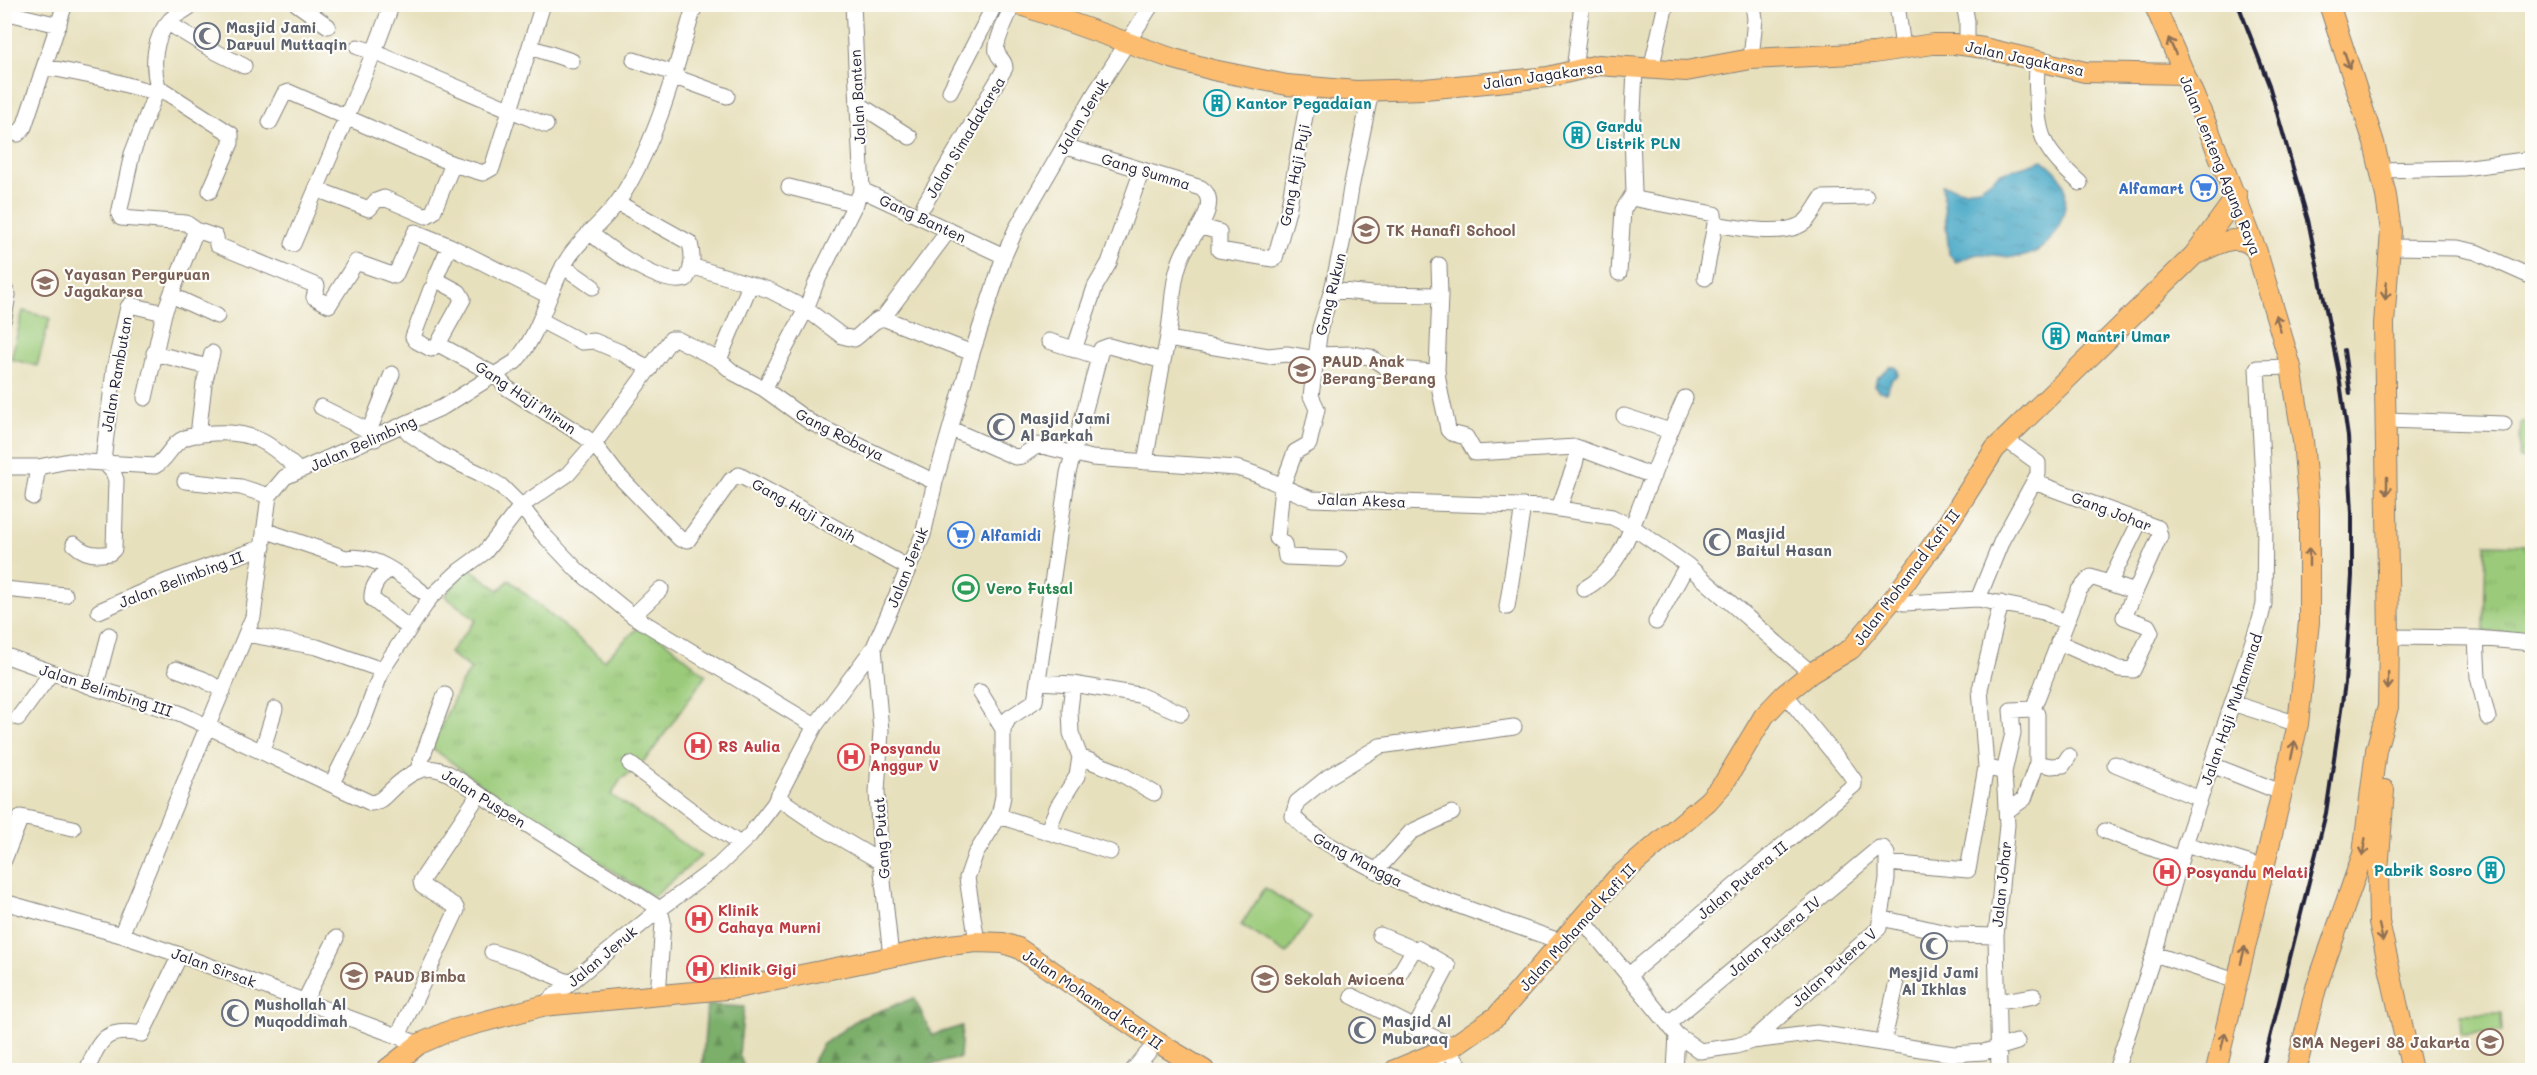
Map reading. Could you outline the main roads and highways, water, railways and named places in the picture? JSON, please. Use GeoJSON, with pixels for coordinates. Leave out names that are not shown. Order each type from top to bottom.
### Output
{"type":"FeatureCollection","features":[{"type":"Feature","properties":{"kind":"main road","name":"Jalan Jagakarsa"},"geometry":{"type":"LineString","coordinates":[[1018,4],[1171,58],[1214,70],[1310,88],[1371,91],[1466,86],[1548,77],[1598,65],[1686,71],[1750,59],[1874,53],[1933,44],[1967,46],[2085,72],[2184,74]]}},
{"type":"Feature","properties":{"kind":"main road","name":"Jalan Lenteng Agung Raya"},"geometry":{"type":"LineString","coordinates":[[2154,4],[2237,196],[2257,252],[2291,367],[2303,441],[2309,509],[2309,622],[2298,724],[2216,1071]]}},
{"type":"Feature","properties":{"kind":"main road"},"geometry":{"type":"LineString","coordinates":[[2329,4],[2380,170],[2390,218],[2391,247],[2384,324],[2388,707],[2378,872],[2379,922],[2412,1071]]}},
{"type":"Feature","properties":{"kind":"main road","name":"Jalan Mohamad Kafi II"},"geometry":{"type":"LineString","coordinates":[[1398,1070],[1448,1049],[1497,1016],[1581,918],[1632,864],[1708,801],[1724,783],[1764,716],[1785,693],[1851,649],[1893,599],[1941,534],[1995,449],[2194,255],[2237,196]]}},
{"type":"Feature","properties":{"kind":"main road","name":"Jalan Mohamad Kafi II"},"geometry":{"type":"LineString","coordinates":[[2194,255],[2228,239],[2245,241],[2257,252]]}},
{"type":"Feature","properties":{"kind":"main road"},"geometry":{"type":"LineString","coordinates":[[2296,1071],[2316,988],[2363,854],[2376,750],[2388,707]]}},
{"type":"Feature","properties":{"kind":"main road","name":"Jalan Mohamad Kafi II"},"geometry":{"type":"LineString","coordinates":[[386,1071],[419,1044],[449,1031],[542,1006],[737,988],[931,947],[978,942],[1003,943],[1018,948],[1204,1071]]}},
{"type":"Feature","properties":{"kind":"water"},"geometry":{"type":"Polygon","coordinates":[[[2043,160],[2059,175],[2064,185],[2065,206],[2056,232],[2044,246],[2028,255],[2014,257],[1978,254],[1956,262],[1949,254],[1942,185],[1963,190],[1980,188],[2001,173],[2043,160]]]}},
{"type":"Feature","properties":{"kind":"water"},"geometry":{"type":"Polygon","coordinates":[[[1890,367],[1895,367],[1898,375],[1892,379],[1886,392],[1879,391],[1874,385],[1877,378],[1890,367]]]}},
{"type":"Feature","properties":{"kind":"railway"},"geometry":{"type":"LineString","coordinates":[[2238,4],[2269,85],[2308,220],[2338,369],[2348,437],[2352,513],[2352,576],[2345,683],[2326,813],[2262,1070]]}},
{"type":"Feature","properties":{"kind":"railway"},"geometry":{"type":"LineString","coordinates":[[2344,350],[2350,394]]}},
{"type":"Feature","properties":{"kind":"place","name":"Masjid Jami Daruul Muttaqin"},"geometry":{"type":"Point","coordinates":[207,36]}},
{"type":"Feature","properties":{"kind":"place","name":"Kantor Pegadaian"},"geometry":{"type":"Point","coordinates":[1217,103]}},
{"type":"Feature","properties":{"kind":"place","name":"Gardu Listrik PLN"},"geometry":{"type":"Point","coordinates":[1577,135]}},
{"type":"Feature","properties":{"kind":"place","name":"Alfamart"},"geometry":{"type":"Point","coordinates":[2204,188]}},
{"type":"Feature","properties":{"kind":"place","name":"TK Hanafi School"},"geometry":{"type":"Point","coordinates":[1366,230]}},
{"type":"Feature","properties":{"kind":"place","name":"Yayasan Perguruan Jagakarsa"},"geometry":{"type":"Point","coordinates":[45,283]}},
{"type":"Feature","properties":{"kind":"place","name":"Mantri Umar"},"geometry":{"type":"Point","coordinates":[2056,336]}},
{"type":"Feature","properties":{"kind":"place","name":"PAUD Anak Berang-Berang"},"geometry":{"type":"Point","coordinates":[1302,370]}},
{"type":"Feature","properties":{"kind":"place","name":"Masjid Jami Al Barkah"},"geometry":{"type":"Point","coordinates":[1001,427]}},
{"type":"Feature","properties":{"kind":"place","name":"Alfamidi"},"geometry":{"type":"Point","coordinates":[961,535]}},
{"type":"Feature","properties":{"kind":"place","name":"Masjid Baitul Hasan"},"geometry":{"type":"Point","coordinates":[1717,542]}},
{"type":"Feature","properties":{"kind":"place","name":"Vero Futsal"},"geometry":{"type":"Point","coordinates":[966,588]}},
{"type":"Feature","properties":{"kind":"place","name":"RS Aulia"},"geometry":{"type":"Point","coordinates":[698,746]}},
{"type":"Feature","properties":{"kind":"place","name":"Posyandu Anggur V"},"geometry":{"type":"Point","coordinates":[851,757]}},
{"type":"Feature","properties":{"kind":"place","name":"Pabrik Sosro"},"geometry":{"type":"Point","coordinates":[2491,870]}},
{"type":"Feature","properties":{"kind":"place","name":"Posyandu Melati"},"geometry":{"type":"Point","coordinates":[2167,872]}},
{"type":"Feature","properties":{"kind":"place","name":"Klinik Cahaya Murni"},"geometry":{"type":"Point","coordinates":[699,919]}},
{"type":"Feature","properties":{"kind":"place","name":"Mesjid Jami Al Ikhlas"},"geometry":{"type":"Point","coordinates":[1934,946]}},
{"type":"Feature","properties":{"kind":"place","name":"Klinik Gigi"},"geometry":{"type":"Point","coordinates":[700,969]}},
{"type":"Feature","properties":{"kind":"place","name":"PAUD Bimba"},"geometry":{"type":"Point","coordinates":[354,976]}},
{"type":"Feature","properties":{"kind":"place","name":"Sekolah Avicena"},"geometry":{"type":"Point","coordinates":[1265,979]}},
{"type":"Feature","properties":{"kind":"place","name":"Mushollah Al Muqoddimah"},"geometry":{"type":"Point","coordinates":[235,1013]}},
{"type":"Feature","properties":{"kind":"place","name":"Masjid Al Mubaraq"},"geometry":{"type":"Point","coordinates":[1362,1030]}},
{"type":"Feature","properties":{"kind":"place","name":"SMA Negeri 38 Jakarta"},"geometry":{"type":"Point","coordinates":[2490,1042]}}]}
